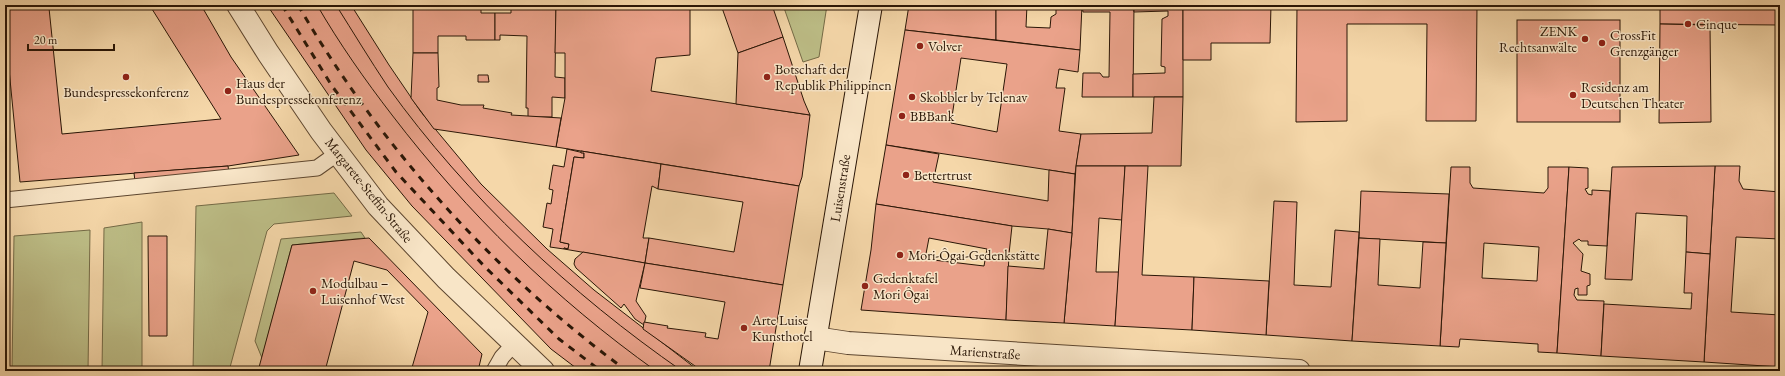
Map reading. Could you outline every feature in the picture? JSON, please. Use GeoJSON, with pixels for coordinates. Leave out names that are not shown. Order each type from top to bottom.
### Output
{"type":"FeatureCollection","features":[{"type":"Feature","properties":{"kind":"street","name":"Margarete-Steffin-Straße"},"geometry":{"type":"LineString","coordinates":[[238,5],[268,53],[338,153],[378,206],[410,241],[514,344],[544,371]]}},
{"type":"Feature","properties":{"kind":"street","name":"Luisenstraße"},"geometry":{"type":"LineString","coordinates":[[810,371],[871,5]]}},
{"type":"Feature","properties":{"kind":"street","name":"Marienstraße"},"geometry":{"type":"LineString","coordinates":[[816,338],[848,343],[1299,371]]}},
{"type":"Feature","properties":{"kind":"lane"},"geometry":{"type":"LineString","coordinates":[[5,200],[317,168],[338,153]]}},
{"type":"Feature","properties":{"kind":"lane"},"geometry":{"type":"LineString","coordinates":[[494,371],[502,357],[514,344]]}},
{"type":"Feature","properties":{"kind":"green space"},"geometry":{"type":"Polygon","coordinates":[[[783,5],[827,5],[819,57],[803,62],[783,5]]]}},
{"type":"Feature","properties":{"kind":"green space"},"geometry":{"type":"Polygon","coordinates":[[[334,193],[352,216],[274,224],[267,231],[229,371],[193,371],[196,206],[334,193]]]}},
{"type":"Feature","properties":{"kind":"green space"},"geometry":{"type":"Polygon","coordinates":[[[142,222],[142,371],[102,371],[104,228],[142,222]]]}},
{"type":"Feature","properties":{"kind":"green space"},"geometry":{"type":"Polygon","coordinates":[[[90,230],[88,371],[12,371],[14,236],[90,230]]]}},
{"type":"Feature","properties":{"kind":"green space"},"geometry":{"type":"Polygon","coordinates":[[[361,232],[365,238],[292,245],[262,358],[255,341],[281,239],[361,232]]]}},
{"type":"Feature","properties":{"kind":"building","name":"Haus der Bundespressekonferenz"},"geometry":{"type":"Polygon","coordinates":[[[5,5],[201,5],[231,57],[299,155],[228,166],[20,182],[5,28],[5,5]],[[49,8],[62,134],[221,119],[152,9],[49,8]]]}},
{"type":"Feature","properties":{"kind":"building"},"geometry":{"type":"Polygon","coordinates":[[[267,5],[351,5],[421,112],[481,184],[547,249],[594,290],[699,371],[580,371],[551,349],[412,206],[366,150],[267,5]]]}},
{"type":"Feature","properties":{"kind":"building"},"geometry":{"type":"Polygon","coordinates":[[[413,5],[481,5],[481,13],[495,13],[495,40],[466,40],[466,36],[438,36],[438,53],[413,53],[413,5]]]}},
{"type":"Feature","properties":{"kind":"building"},"geometry":{"type":"Polygon","coordinates":[[[511,5],[556,5],[555,77],[565,78],[565,98],[552,97],[552,117],[528,117],[528,108],[526,108],[527,36],[500,35],[500,40],[495,40],[495,13],[511,13],[511,5]]]}},
{"type":"Feature","properties":{"kind":"building"},"geometry":{"type":"Polygon","coordinates":[[[556,5],[690,5],[690,55],[656,58],[651,91],[810,115],[802,177],[799,186],[556,147],[565,98],[565,53],[555,53],[556,5]]]}},
{"type":"Feature","properties":{"kind":"building"},"geometry":{"type":"Polygon","coordinates":[[[721,5],[772,5],[783,37],[738,53],[721,5]]]}},
{"type":"Feature","properties":{"kind":"building"},"geometry":{"type":"Polygon","coordinates":[[[909,5],[944,5],[944,7],[963,9],[963,5],[996,5],[996,40],[905,30],[909,5]]]}},
{"type":"Feature","properties":{"kind":"building"},"geometry":{"type":"Polygon","coordinates":[[[996,5],[1027,5],[1082,5],[1080,50],[996,40],[996,5]],[[1027,5],[1026,27],[1050,28],[1051,17],[1056,14],[1056,6],[1027,5]]]}},
{"type":"Feature","properties":{"kind":"building"},"geometry":{"type":"Polygon","coordinates":[[[1082,5],[1134,5],[1133,97],[1082,97],[1083,73],[1100,73],[1103,77],[1109,77],[1110,12],[1083,12],[1082,5]]]}},
{"type":"Feature","properties":{"kind":"building"},"geometry":{"type":"Polygon","coordinates":[[[1134,5],[1183,5],[1183,97],[1133,97],[1133,74],[1165,73],[1165,67],[1161,66],[1162,19],[1168,16],[1168,11],[1134,12],[1134,5]]]}},
{"type":"Feature","properties":{"kind":"building"},"geometry":{"type":"Polygon","coordinates":[[[1183,5],[1271,5],[1270,43],[1211,43],[1211,60],[1183,60],[1183,5]]]}},
{"type":"Feature","properties":{"kind":"building"},"geometry":{"type":"Polygon","coordinates":[[[1297,5],[1477,5],[1476,121],[1426,121],[1427,24],[1347,24],[1347,121],[1296,122],[1297,5]]]}},
{"type":"Feature","properties":{"kind":"building"},"geometry":{"type":"Polygon","coordinates":[[[1660,5],[1780,5],[1780,25],[1660,24],[1660,5]]]}},
{"type":"Feature","properties":{"kind":"building"},"geometry":{"type":"Polygon","coordinates":[[[1517,20],[1620,20],[1620,122],[1517,122],[1517,20]]]}},
{"type":"Feature","properties":{"kind":"building"},"geometry":{"type":"Polygon","coordinates":[[[1660,24],[1710,25],[1711,122],[1659,123],[1660,24]]]}},
{"type":"Feature","properties":{"kind":"building"},"geometry":{"type":"Polygon","coordinates":[[[905,30],[1080,50],[1078,72],[1059,69],[1056,88],[1065,88],[1059,131],[1081,134],[1075,174],[886,145],[905,30]],[[961,58],[951,123],[997,132],[1007,64],[961,58]]]}},
{"type":"Feature","properties":{"kind":"building","name":"Botschaft der Republik Philippinen"},"geometry":{"type":"Polygon","coordinates":[[[783,37],[810,115],[736,104],[738,53],[783,37]]]}},
{"type":"Feature","properties":{"kind":"building"},"geometry":{"type":"Polygon","coordinates":[[[413,53],[438,53],[439,87],[437,88],[437,100],[461,105],[484,105],[483,108],[512,113],[511,115],[561,118],[556,147],[434,129],[411,98],[413,53]]]}},
{"type":"Feature","properties":{"kind":"building"},"geometry":{"type":"Polygon","coordinates":[[[478,75],[488,75],[489,82],[478,82],[478,75]]]}},
{"type":"Feature","properties":{"kind":"building"},"geometry":{"type":"Polygon","coordinates":[[[1154,97],[1183,97],[1181,166],[1076,166],[1081,134],[1152,133],[1154,97]]]}},
{"type":"Feature","properties":{"kind":"building"},"geometry":{"type":"Polygon","coordinates":[[[886,145],[939,154],[933,182],[1048,201],[1049,170],[1075,174],[1072,233],[1012,226],[876,204],[886,145]]]}},
{"type":"Feature","properties":{"kind":"building"},"geometry":{"type":"Polygon","coordinates":[[[567,149],[584,153],[584,158],[574,157],[560,242],[569,244],[568,249],[564,249],[550,247],[553,229],[543,227],[547,203],[551,204],[553,190],[549,189],[553,165],[564,167],[567,149]]]}},
{"type":"Feature","properties":{"kind":"building"},"geometry":{"type":"Polygon","coordinates":[[[581,151],[661,164],[658,189],[652,186],[643,238],[649,238],[645,263],[564,249],[568,249],[569,244],[560,242],[574,157],[584,158],[584,153],[581,153],[581,151]]]}},
{"type":"Feature","properties":{"kind":"building"},"geometry":{"type":"Polygon","coordinates":[[[661,164],[799,186],[783,285],[645,263],[649,238],[734,252],[743,202],[658,189],[661,164]]]}},
{"type":"Feature","properties":{"kind":"building"},"geometry":{"type":"Polygon","coordinates":[[[228,166],[230,180],[136,190],[134,173],[228,166]]]}},
{"type":"Feature","properties":{"kind":"building"},"geometry":{"type":"Polygon","coordinates":[[[1076,166],[1125,166],[1122,220],[1099,218],[1096,272],[1119,272],[1115,326],[1064,323],[1076,166]]]}},
{"type":"Feature","properties":{"kind":"building"},"geometry":{"type":"Polygon","coordinates":[[[1125,166],[1148,166],[1142,275],[1194,277],[1192,330],[1115,326],[1125,166]]]}},
{"type":"Feature","properties":{"kind":"building"},"geometry":{"type":"Polygon","coordinates":[[[1715,166],[1740,166],[1739,181],[1743,189],[1780,192],[1780,239],[1736,237],[1731,312],[1780,315],[1780,367],[1704,362],[1715,166]]]}},
{"type":"Feature","properties":{"kind":"building"},"geometry":{"type":"Polygon","coordinates":[[[1715,166],[1710,254],[1686,252],[1687,216],[1636,213],[1632,280],[1605,279],[1612,167],[1715,166]]]}},
{"type":"Feature","properties":{"kind":"building"},"geometry":{"type":"Polygon","coordinates":[[[1451,167],[1470,167],[1470,183],[1473,188],[1544,193],[1548,188],[1548,167],[1569,167],[1557,353],[1538,352],[1538,344],[1460,339],[1459,347],[1440,346],[1451,167]],[[1484,243],[1482,278],[1537,281],[1539,247],[1484,243]]]}},
{"type":"Feature","properties":{"kind":"building"},"geometry":{"type":"Polygon","coordinates":[[[1569,167],[1588,168],[1588,188],[1585,189],[1588,194],[1592,195],[1592,190],[1610,191],[1607,246],[1588,245],[1588,241],[1581,241],[1579,239],[1573,243],[1583,254],[1581,271],[1590,274],[1590,285],[1587,286],[1587,295],[1578,295],[1578,288],[1575,289],[1574,295],[1577,300],[1604,301],[1601,356],[1557,353],[1569,167]]]}},
{"type":"Feature","properties":{"kind":"building"},"geometry":{"type":"Polygon","coordinates":[[[1361,191],[1449,194],[1446,243],[1359,238],[1361,191]]]}},
{"type":"Feature","properties":{"kind":"building"},"geometry":{"type":"Polygon","coordinates":[[[1274,201],[1297,202],[1294,285],[1331,287],[1335,230],[1359,232],[1352,341],[1266,335],[1274,201]]]}},
{"type":"Feature","properties":{"kind":"building"},"geometry":{"type":"Polygon","coordinates":[[[876,204],[1012,226],[1009,254],[1006,320],[861,310],[871,250],[876,204]],[[929,238],[925,259],[984,266],[987,249],[929,238]]]}},
{"type":"Feature","properties":{"kind":"building"},"geometry":{"type":"Polygon","coordinates":[[[1048,229],[1072,233],[1064,323],[1006,320],[1008,266],[1044,269],[1048,229]]]}},
{"type":"Feature","properties":{"kind":"building"},"geometry":{"type":"Polygon","coordinates":[[[148,236],[167,236],[167,336],[149,336],[148,236]]]}},
{"type":"Feature","properties":{"kind":"building","name":"Modulbau – Luisenhof West"},"geometry":{"type":"Polygon","coordinates":[[[369,238],[482,354],[478,371],[411,371],[428,312],[387,270],[354,261],[325,371],[258,371],[292,245],[369,238]]]}},
{"type":"Feature","properties":{"kind":"building"},"geometry":{"type":"Polygon","coordinates":[[[1359,238],[1380,239],[1378,285],[1420,288],[1423,242],[1446,243],[1440,346],[1352,341],[1359,238]]]}},
{"type":"Feature","properties":{"kind":"building"},"geometry":{"type":"Polygon","coordinates":[[[583,252],[645,263],[636,301],[646,316],[644,325],[635,319],[624,304],[621,308],[576,268],[574,264],[575,259],[583,252]]]}},
{"type":"Feature","properties":{"kind":"building"},"geometry":{"type":"Polygon","coordinates":[[[1686,252],[1710,254],[1704,362],[1601,356],[1604,304],[1691,309],[1692,293],[1684,293],[1686,252]]]}},
{"type":"Feature","properties":{"kind":"building"},"geometry":{"type":"Polygon","coordinates":[[[645,263],[783,285],[769,371],[702,371],[643,329],[644,322],[668,326],[667,328],[706,333],[705,337],[718,339],[725,302],[640,288],[645,263]]]}},
{"type":"Feature","properties":{"kind":"building"},"geometry":{"type":"Polygon","coordinates":[[[1194,277],[1269,281],[1266,335],[1192,330],[1194,277]]]}},
{"type":"Feature","properties":{"kind":"tram line"},"geometry":{"type":"LineString","coordinates":[[317,5],[353,61],[392,115],[421,151],[482,220],[514,253],[548,284],[583,314],[656,371]]}},
{"type":"Feature","properties":{"kind":"tram line"},"geometry":{"type":"LineString","coordinates":[[336,5],[388,87],[419,128],[486,205],[523,241],[600,310],[682,371]]}},
{"type":"Feature","properties":{"kind":"railway"},"geometry":{"type":"LineString","coordinates":[[282,5],[332,86],[396,172],[485,267],[559,339],[601,371]]}},
{"type":"Feature","properties":{"kind":"railway"},"geometry":{"type":"LineString","coordinates":[[298,5],[330,58],[365,108],[403,158],[444,205],[531,293],[578,333],[627,371]]}},
{"type":"Feature","properties":{"kind":"place","name":"Cinque"},"geometry":{"type":"Point","coordinates":[1688,24]}},
{"type":"Feature","properties":{"kind":"place","name":"ZENK Rechtsanwälte"},"geometry":{"type":"Point","coordinates":[1585,39]}},
{"type":"Feature","properties":{"kind":"place","name":"CrossFit Grenzgänger"},"geometry":{"type":"Point","coordinates":[1602,43]}},
{"type":"Feature","properties":{"kind":"place","name":"Volver"},"geometry":{"type":"Point","coordinates":[920,46]}},
{"type":"Feature","properties":{"kind":"place","name":"Bundespressekonferenz"},"geometry":{"type":"Point","coordinates":[126,77]}},
{"type":"Feature","properties":{"kind":"place","name":"Botschaft der Republik Philippinen"},"geometry":{"type":"Point","coordinates":[767,77]}},
{"type":"Feature","properties":{"kind":"place","name":"Haus der Bundespressekonferenz"},"geometry":{"type":"Point","coordinates":[228,91]}},
{"type":"Feature","properties":{"kind":"place","name":"Residenz am Deutschen Theater"},"geometry":{"type":"Point","coordinates":[1573,95]}},
{"type":"Feature","properties":{"kind":"place","name":"Skobbler by Telenav"},"geometry":{"type":"Point","coordinates":[912,97]}},
{"type":"Feature","properties":{"kind":"place","name":"BBBank"},"geometry":{"type":"Point","coordinates":[902,116]}},
{"type":"Feature","properties":{"kind":"place","name":"Bettertrust"},"geometry":{"type":"Point","coordinates":[906,175]}},
{"type":"Feature","properties":{"kind":"place","name":"Mori-Ôgai-Gedenkstätte"},"geometry":{"type":"Point","coordinates":[900,255]}},
{"type":"Feature","properties":{"kind":"place","name":"Gedenktafel Mori Ôgai"},"geometry":{"type":"Point","coordinates":[865,286]}},
{"type":"Feature","properties":{"kind":"place","name":"Modulbau – Luisenhof West"},"geometry":{"type":"Point","coordinates":[313,291]}},
{"type":"Feature","properties":{"kind":"place","name":"Arte Luise Kunsthotel"},"geometry":{"type":"Point","coordinates":[744,328]}}]}
